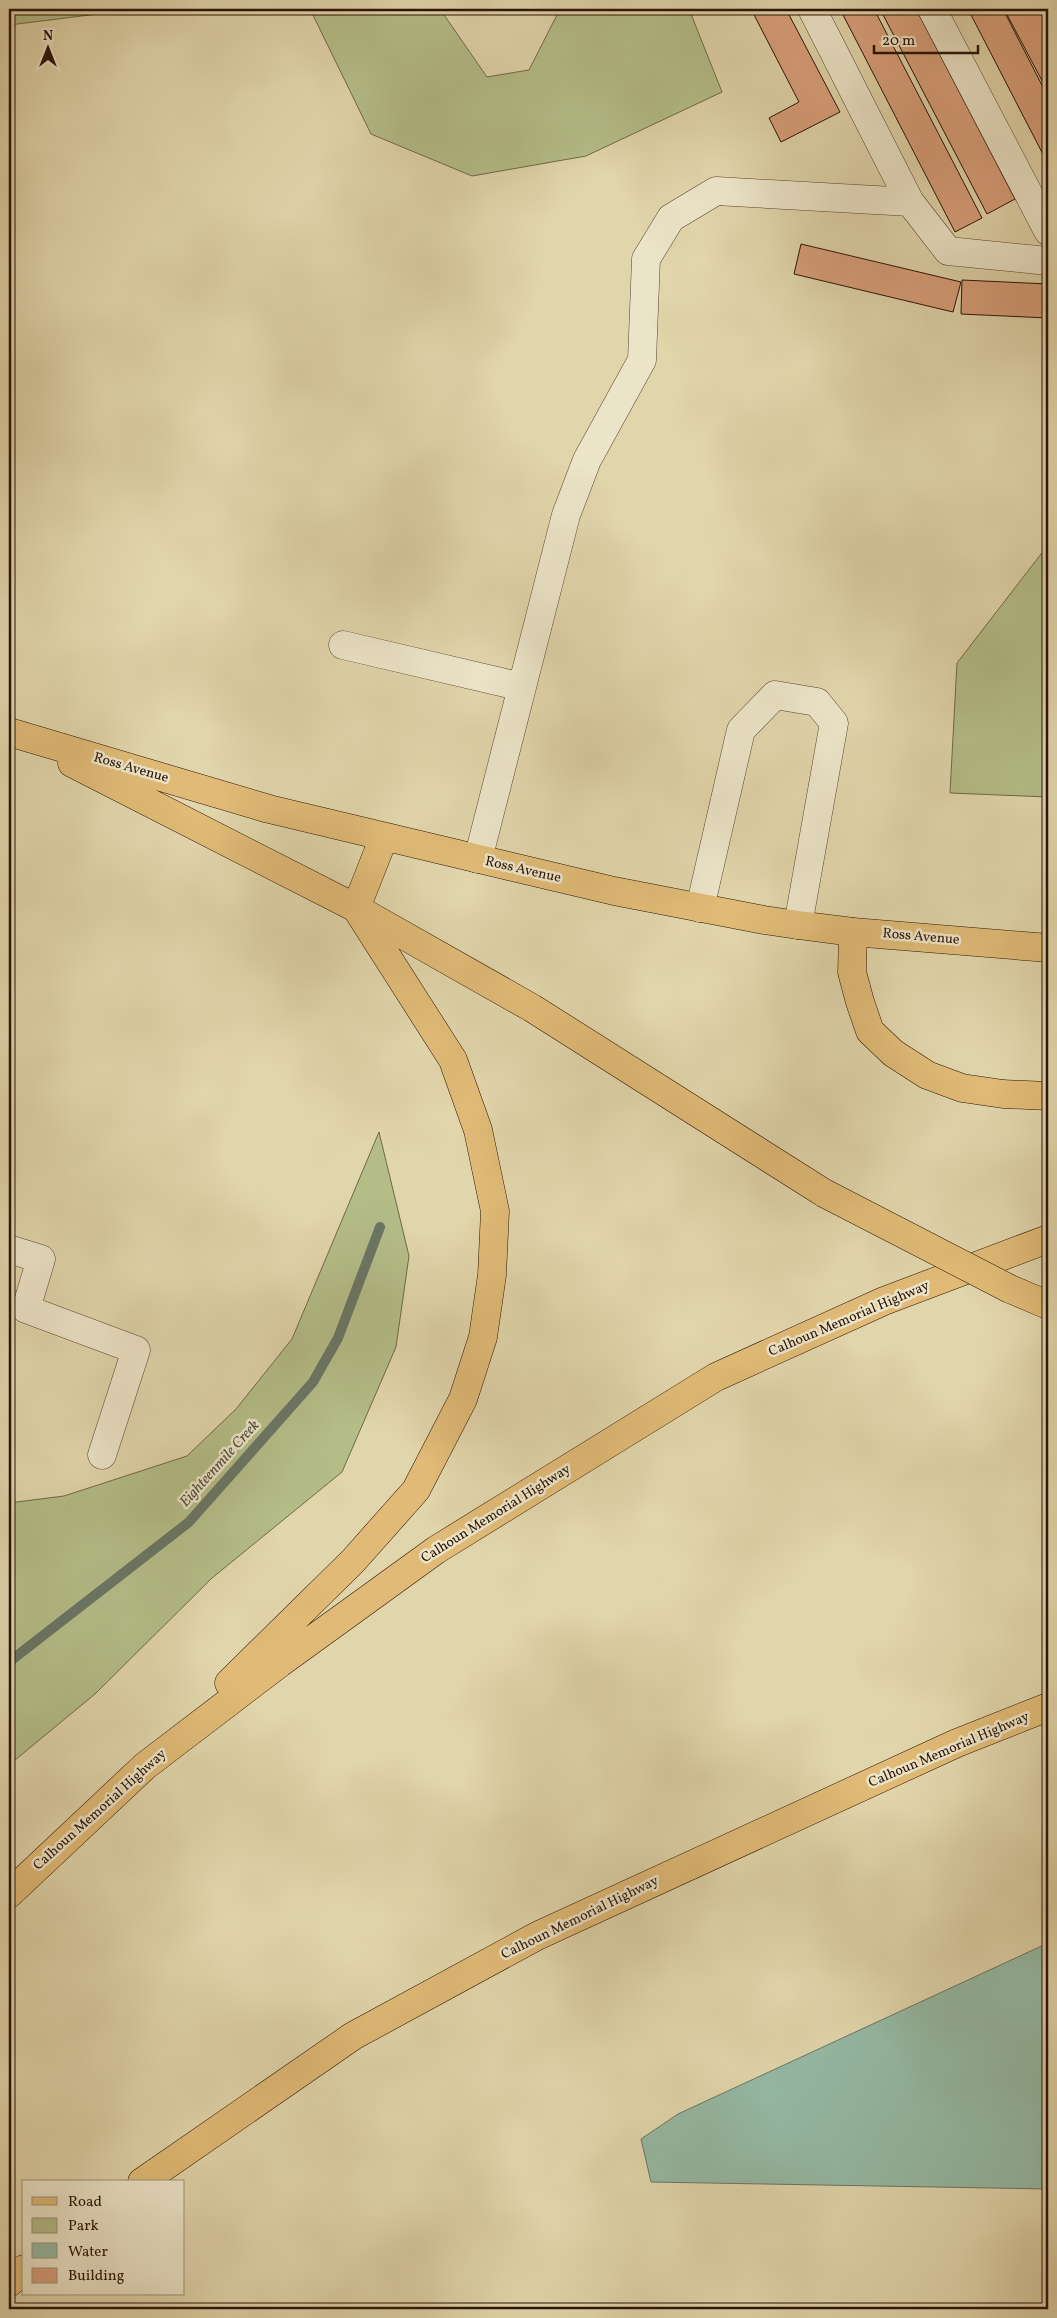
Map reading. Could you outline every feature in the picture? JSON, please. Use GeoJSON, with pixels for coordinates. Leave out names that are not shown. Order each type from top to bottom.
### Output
{"type":"FeatureCollection","features":[{"type":"Feature","properties":{"kind":"main road","name":"Ross Avenue"},"geometry":{"type":"LineString","coordinates":[[14,734],[269,809],[588,885],[700,908],[798,925],[853,932],[1048,948]]}},
{"type":"Feature","properties":{"kind":"main road"},"geometry":{"type":"LineString","coordinates":[[14,734],[356,908],[532,1008],[824,1193],[1010,1289],[1048,1305]]}},
{"type":"Feature","properties":{"kind":"main road"},"geometry":{"type":"LineString","coordinates":[[356,908],[384,837]]}},
{"type":"Feature","properties":{"kind":"main road"},"geometry":{"type":"LineString","coordinates":[[145,1766],[353,1561],[416,1490],[464,1399],[484,1338],[492,1275],[495,1210],[478,1130],[452,1060],[356,908]]}},
{"type":"Feature","properties":{"kind":"main road"},"geometry":{"type":"LineString","coordinates":[[853,932],[852,972],[860,1002],[870,1031],[893,1053],[927,1075],[962,1088],[1003,1094],[1048,1096]]}},
{"type":"Feature","properties":{"kind":"main road","name":"Calhoun Memorial Highway"},"geometry":{"type":"LineString","coordinates":[[9,1894],[145,1766],[280,1663],[436,1550],[716,1377],[884,1301],[1048,1239]]}},
{"type":"Feature","properties":{"kind":"main road","name":"Calhoun Memorial Highway"},"geometry":{"type":"LineString","coordinates":[[145,2180],[353,2036],[537,1936],[957,1744],[1048,1707]]}},
{"type":"Feature","properties":{"kind":"main road"},"geometry":{"type":"LineString","coordinates":[[9,2283],[22,2271]]}},
{"type":"Feature","properties":{"kind":"lane"},"geometry":{"type":"LineString","coordinates":[[812,9],[910,202],[948,251],[1048,261]]}},
{"type":"Feature","properties":{"kind":"lane"},"geometry":{"type":"LineString","coordinates":[[932,9],[1048,231]]}},
{"type":"Feature","properties":{"kind":"lane"},"geometry":{"type":"LineString","coordinates":[[478,859],[566,515],[587,460],[642,360],[646,259],[671,218],[716,191],[910,202]]}},
{"type":"Feature","properties":{"kind":"lane"},"geometry":{"type":"LineString","coordinates":[[343,645],[522,687]]}},
{"type":"Feature","properties":{"kind":"lane"},"geometry":{"type":"LineString","coordinates":[[700,908],[741,730],[775,695],[817,702],[834,723],[798,925]]}},
{"type":"Feature","properties":{"kind":"lane"},"geometry":{"type":"LineString","coordinates":[[9,1249],[41,1259],[26,1309],[136,1350],[102,1455]]}},
{"type":"Feature","properties":{"kind":"green space"},"geometry":{"type":"Polygon","coordinates":[[[9,9],[138,9],[9,25],[9,9]]]}},
{"type":"Feature","properties":{"kind":"green space"},"geometry":{"type":"Polygon","coordinates":[[[310,9],[440,9],[487,77],[529,70],[560,9],[689,9],[722,92],[586,156],[472,176],[371,134],[310,9]]]}},
{"type":"Feature","properties":{"kind":"green space"},"geometry":{"type":"Polygon","coordinates":[[[1048,545],[1048,797],[950,793],[957,663],[1048,545]]]}},
{"type":"Feature","properties":{"kind":"green space"},"geometry":{"type":"Polygon","coordinates":[[[379,1132],[409,1256],[396,1347],[342,1472],[212,1578],[95,1694],[9,1765],[9,1503],[64,1496],[187,1456],[236,1409],[292,1339],[379,1132]]]}},
{"type":"Feature","properties":{"kind":"water"},"geometry":{"type":"Polygon","coordinates":[[[1048,1943],[1048,2189],[651,2182],[641,2139],[678,2114],[1048,1943]]]}},
{"type":"Feature","properties":{"kind":"building"},"geometry":{"type":"Polygon","coordinates":[[[751,9],[786,9],[840,112],[781,142],[769,118],[799,102],[751,9]]]}},
{"type":"Feature","properties":{"kind":"building"},"geometry":{"type":"Polygon","coordinates":[[[840,9],[874,9],[982,218],[955,232],[840,9]]]}},
{"type":"Feature","properties":{"kind":"building"},"geometry":{"type":"Polygon","coordinates":[[[880,9],[916,9],[1015,199],[987,214],[880,9]]]}},
{"type":"Feature","properties":{"kind":"building"},"geometry":{"type":"Polygon","coordinates":[[[968,9],[1003,9],[1048,97],[1048,164],[968,9]]]}},
{"type":"Feature","properties":{"kind":"building"},"geometry":{"type":"Polygon","coordinates":[[[1004,9],[1039,9],[1048,26],[1048,92],[1004,9]]]}},
{"type":"Feature","properties":{"kind":"building"},"geometry":{"type":"Polygon","coordinates":[[[801,244],[961,282],[953,312],[794,274],[801,244]]]}},
{"type":"Feature","properties":{"kind":"building"},"geometry":{"type":"Polygon","coordinates":[[[962,280],[1048,284],[1048,318],[961,314],[962,280]]]}},
{"type":"Feature","properties":{"kind":"waterway","name":"Eighteenmile Creek"},"geometry":{"type":"LineString","coordinates":[[9,1662],[189,1522],[313,1382],[338,1338],[380,1227]]}}]}
